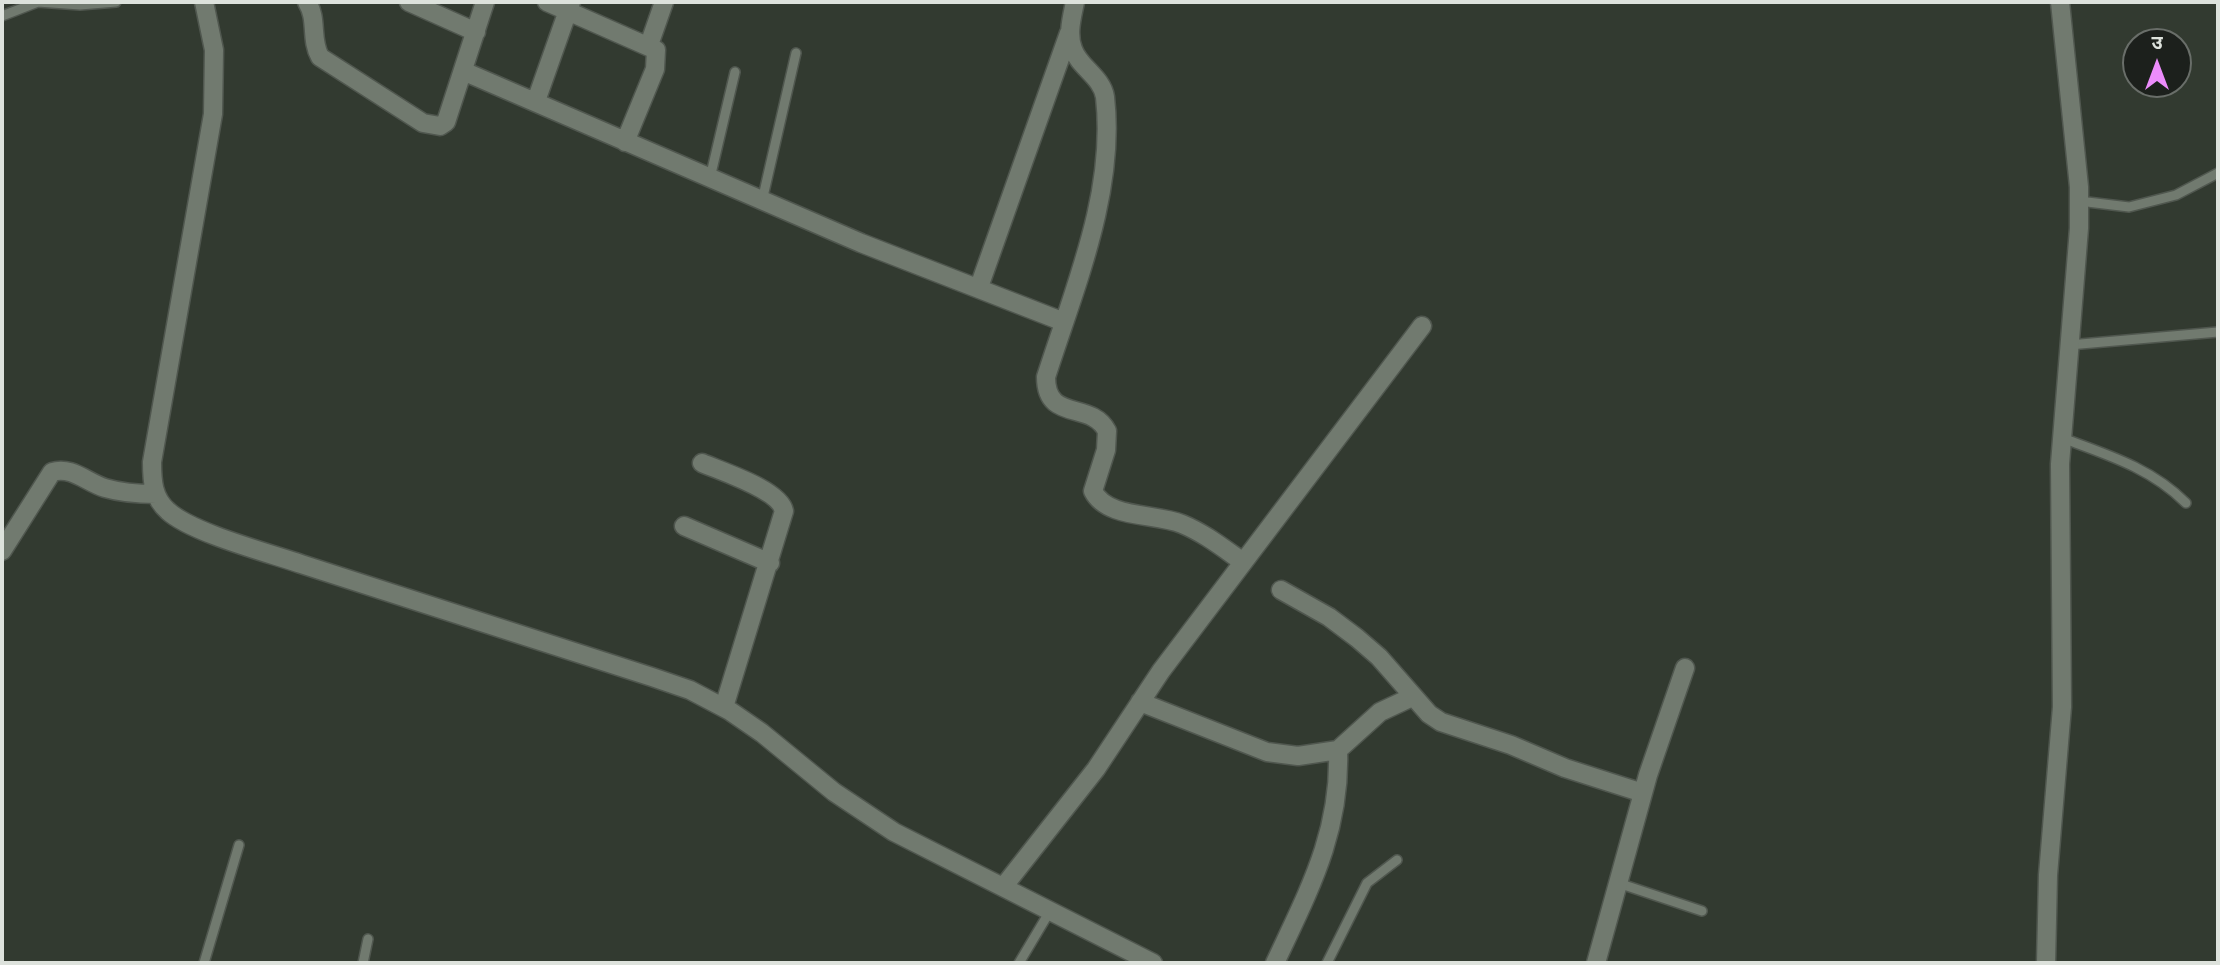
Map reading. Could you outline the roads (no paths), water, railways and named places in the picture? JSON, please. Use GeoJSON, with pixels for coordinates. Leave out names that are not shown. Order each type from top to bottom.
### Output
{"type":"FeatureCollection","features":[{"type":"Feature","properties":{"kind":"street"},"geometry":{"type":"LineString","coordinates":[[204,2],[214,50],[213,114],[152,462],[156,494],[169,513],[189,524],[280,556],[690,690],[724,707],[762,733],[868,816],[1153,963]]}},
{"type":"Feature","properties":{"kind":"street"},"geometry":{"type":"LineString","coordinates":[[307,2],[313,15],[313,40],[320,57],[423,123],[440,126],[446,122],[485,2]]}},
{"type":"Feature","properties":{"kind":"street"},"geometry":{"type":"LineString","coordinates":[[409,2],[476,32]]}},
{"type":"Feature","properties":{"kind":"street"},"geometry":{"type":"LineString","coordinates":[[547,2],[570,6],[656,50],[658,58],[625,142]]}},
{"type":"Feature","properties":{"kind":"street"},"geometry":{"type":"LineString","coordinates":[[649,46],[664,2]]}},
{"type":"Feature","properties":{"kind":"street"},"geometry":{"type":"LineString","coordinates":[[979,287],[1070,32],[1075,2]]}},
{"type":"Feature","properties":{"kind":"street"},"geometry":{"type":"LineString","coordinates":[[2046,963],[2048,875],[2062,707],[2062,438],[2079,201],[2060,2]]}},
{"type":"Feature","properties":{"kind":"street"},"geometry":{"type":"LineString","coordinates":[[536,101],[570,6]]}},
{"type":"Feature","properties":{"kind":"street"},"geometry":{"type":"LineString","coordinates":[[1070,32],[1077,58],[1104,93],[1106,116],[1102,188],[1046,377],[1046,389],[1049,398],[1056,404],[1096,419],[1107,431],[1106,450],[1094,480],[1093,491],[1098,501],[1114,508],[1180,523],[1203,534],[1243,562]]}},
{"type":"Feature","properties":{"kind":"street"},"geometry":{"type":"LineString","coordinates":[[463,71],[762,201],[1064,322]]}},
{"type":"Feature","properties":{"kind":"street"},"geometry":{"type":"LineString","coordinates":[[1004,886],[1096,769],[1140,702],[1243,562],[1422,326]]}},
{"type":"Feature","properties":{"kind":"street"},"geometry":{"type":"LineString","coordinates":[[702,463],[769,493],[783,504],[783,522],[724,707]]}},
{"type":"Feature","properties":{"kind":"street"},"geometry":{"type":"LineString","coordinates":[[2,551],[51,472],[60,469],[71,472],[103,488],[156,494]]}},
{"type":"Feature","properties":{"kind":"street"},"geometry":{"type":"LineString","coordinates":[[684,526],[770,563]]}},
{"type":"Feature","properties":{"kind":"street"},"geometry":{"type":"LineString","coordinates":[[1281,590],[1329,617],[1357,638],[1378,657],[1429,714],[1450,725],[1643,793]]}},
{"type":"Feature","properties":{"kind":"street"},"geometry":{"type":"LineString","coordinates":[[1596,963],[1643,793],[1685,668]]}},
{"type":"Feature","properties":{"kind":"street"},"geometry":{"type":"LineString","coordinates":[[1140,702],[1267,752],[1298,756],[1338,750],[1380,712],[1412,697]]}},
{"type":"Feature","properties":{"kind":"street"},"geometry":{"type":"LineString","coordinates":[[1275,963],[1332,827],[1339,796],[1338,750]]}},
{"type":"Feature","properties":{"kind":"lane"},"geometry":{"type":"LineString","coordinates":[[2,16],[38,2],[80,5],[116,2]]}},
{"type":"Feature","properties":{"kind":"lane"},"geometry":{"type":"LineString","coordinates":[[762,201],[796,52]]}},
{"type":"Feature","properties":{"kind":"lane"},"geometry":{"type":"LineString","coordinates":[[710,178],[735,72]]}},
{"type":"Feature","properties":{"kind":"lane"},"geometry":{"type":"LineString","coordinates":[[2079,201],[2129,207],[2176,195],[2218,173]]}},
{"type":"Feature","properties":{"kind":"lane"},"geometry":{"type":"LineString","coordinates":[[2069,345],[2218,332]]}},
{"type":"Feature","properties":{"kind":"lane"},"geometry":{"type":"LineString","coordinates":[[2062,438],[2141,467],[2166,484],[2186,503]]}},
{"type":"Feature","properties":{"kind":"lane"},"geometry":{"type":"LineString","coordinates":[[204,963],[239,845]]}},
{"type":"Feature","properties":{"kind":"lane"},"geometry":{"type":"LineString","coordinates":[[1327,963],[1367,883],[1397,860]]}},
{"type":"Feature","properties":{"kind":"lane"},"geometry":{"type":"LineString","coordinates":[[1618,883],[1702,911]]}},
{"type":"Feature","properties":{"kind":"lane"},"geometry":{"type":"LineString","coordinates":[[1019,963],[1051,910]]}},
{"type":"Feature","properties":{"kind":"lane"},"geometry":{"type":"LineString","coordinates":[[363,963],[368,939]]}}]}
